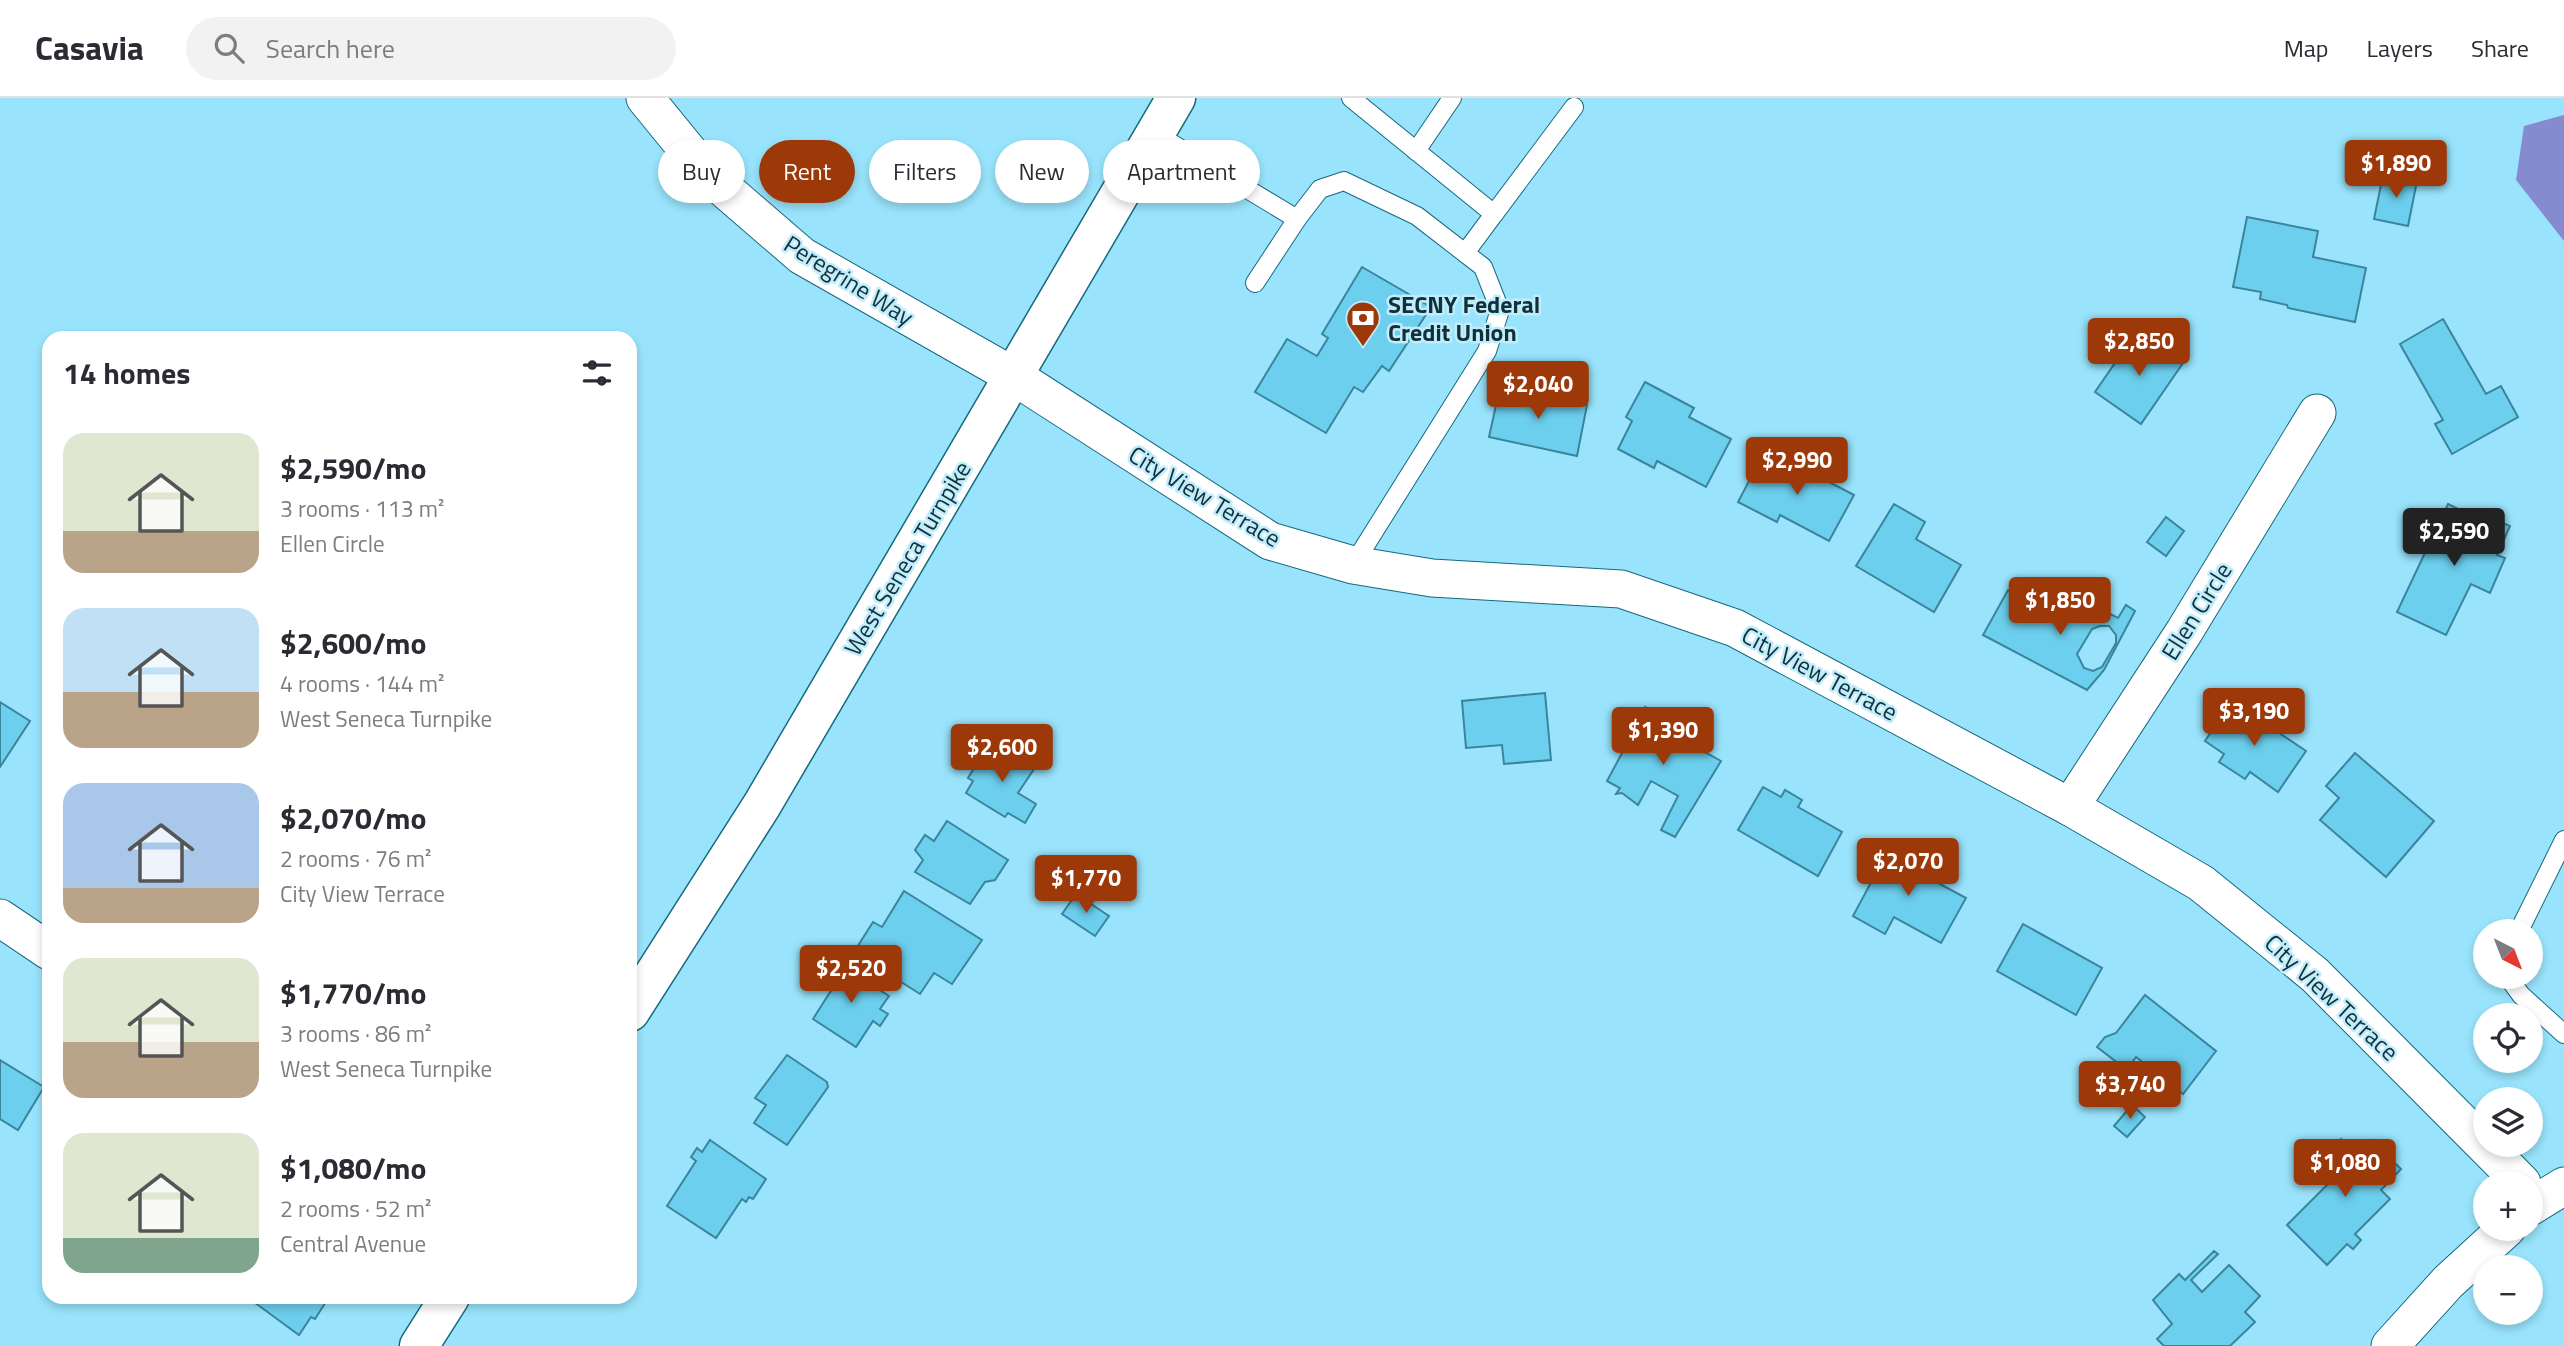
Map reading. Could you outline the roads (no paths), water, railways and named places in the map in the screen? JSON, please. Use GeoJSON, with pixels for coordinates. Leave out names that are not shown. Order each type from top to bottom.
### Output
{"type":"FeatureCollection","features":[{"type":"Feature","properties":{"kind":"main road","name":"West Seneca Turnpike"},"geometry":{"type":"LineString","coordinates":[[637,1001],[762,804],[1015,377],[1176,98]]}},
{"type":"Feature","properties":{"kind":"main road"},"geometry":{"type":"LineString","coordinates":[[419,1346],[446,1304]]}},
{"type":"Feature","properties":{"kind":"street","name":"Peregrine Way"},"geometry":{"type":"LineString","coordinates":[[645,98],[707,174],[802,256],[1015,377]]}},
{"type":"Feature","properties":{"kind":"street","name":"City View Terrace"},"geometry":{"type":"LineString","coordinates":[[1015,377],[1270,541],[1353,565],[1433,578],[1621,589],[1735,628],[2070,807],[2201,883],[2315,975],[2514,1171]]}},
{"type":"Feature","properties":{"kind":"street","name":"Ellen Circle"},"geometry":{"type":"LineString","coordinates":[[2070,807],[2185,632],[2317,413]]}},
{"type":"Feature","properties":{"kind":"street"},"geometry":{"type":"LineString","coordinates":[[0,918],[42,946]]}},
{"type":"Feature","properties":{"kind":"street"},"geometry":{"type":"LineString","coordinates":[[2390,1346],[2448,1282],[2493,1241]]}},
{"type":"Feature","properties":{"kind":"lane"},"geometry":{"type":"LineString","coordinates":[[1351,98],[1494,214]]}},
{"type":"Feature","properties":{"kind":"lane"},"geometry":{"type":"LineString","coordinates":[[1416,151],[1452,98]]}},
{"type":"Feature","properties":{"kind":"lane"},"geometry":{"type":"LineString","coordinates":[[1465,253],[1574,107]]}},
{"type":"Feature","properties":{"kind":"lane"},"geometry":{"type":"LineString","coordinates":[[1156,134],[1297,219]]}},
{"type":"Feature","properties":{"kind":"lane"},"geometry":{"type":"LineString","coordinates":[[1255,283],[1320,189],[1344,181],[1417,216],[1483,267],[1500,310],[1487,351],[1353,565]]}},
{"type":"Feature","properties":{"kind":"lane"},"geometry":{"type":"LineString","coordinates":[[2525,919],[2564,840]]}},
{"type":"Feature","properties":{"kind":"lane"},"geometry":{"type":"LineString","coordinates":[[2517,989],[2564,1034]]}},
{"type":"Feature","properties":{"kind":"water"},"geometry":{"type":"Polygon","coordinates":[[[2564,115],[2564,241],[2516,180],[2524,126],[2564,115]]]}},
{"type":"Feature","properties":{"kind":"place","name":"SECNY Federal Credit Union"},"geometry":{"type":"Point","coordinates":[1363,348]}}]}
